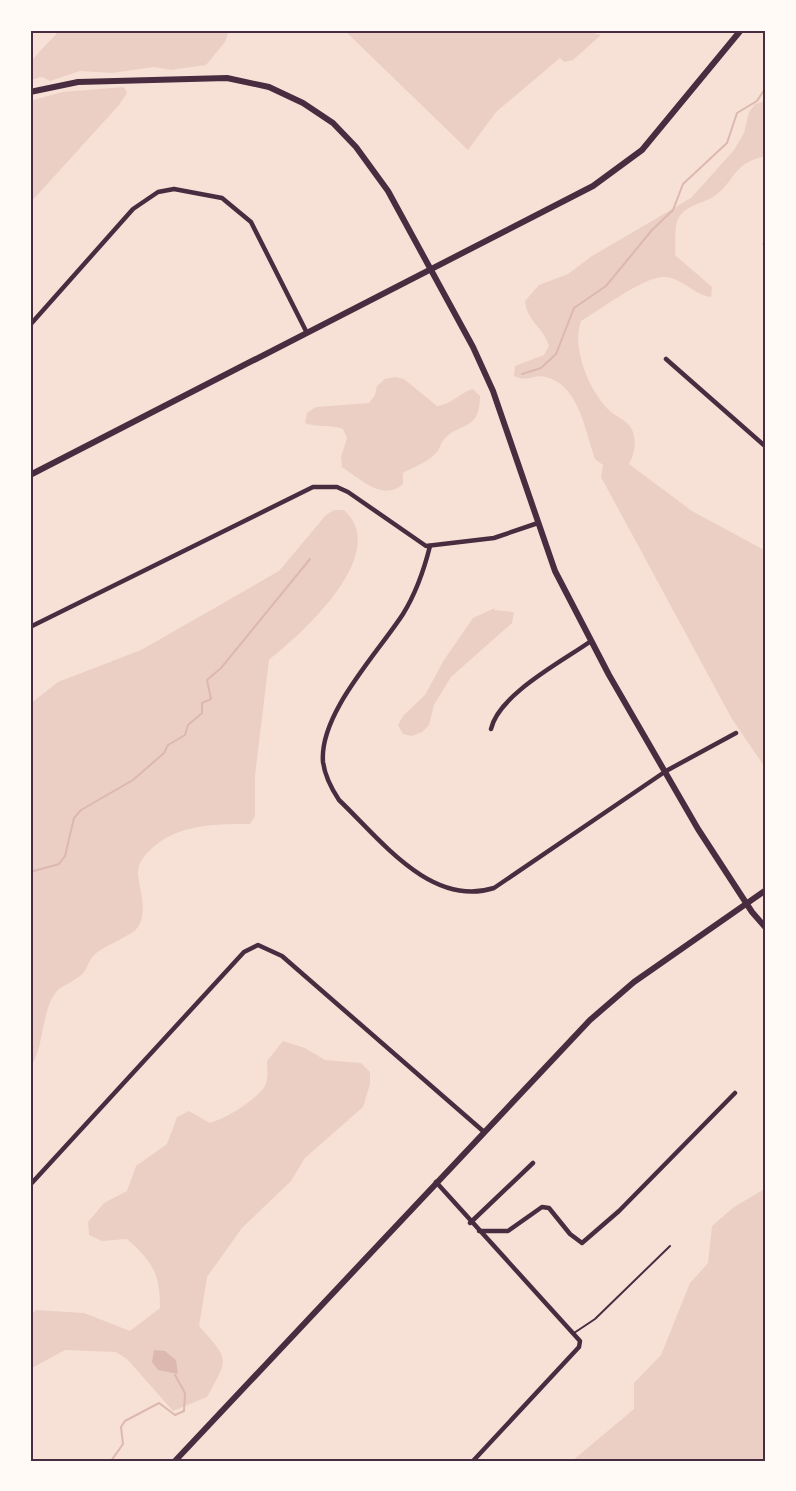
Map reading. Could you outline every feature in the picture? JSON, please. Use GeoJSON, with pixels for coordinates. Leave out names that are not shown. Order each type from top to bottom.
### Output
{"type":"FeatureCollection","features":[{"type":"Feature","properties":{"kind":"street"},"geometry":{"type":"LineString","coordinates":[[30,474],[432,270],[610,175],[642,150],[741,30]]}},
{"type":"Feature","properties":{"kind":"street"},"geometry":{"type":"LineString","coordinates":[[30,92],[78,82],[227,78],[269,87],[303,103],[333,123],[356,147],[388,191],[432,270],[493,391],[555,571],[591,641],[698,829],[747,904],[766,928]]}},
{"type":"Feature","properties":{"kind":"street"},"geometry":{"type":"LineString","coordinates":[[30,325],[133,209],[158,192],[174,189],[222,198],[251,222],[307,333]]}},
{"type":"Feature","properties":{"kind":"street"},"geometry":{"type":"LineString","coordinates":[[666,359],[766,447]]}},
{"type":"Feature","properties":{"kind":"street"},"geometry":{"type":"LineString","coordinates":[[30,627],[313,487],[337,487],[348,492],[380,512],[411,536],[430,546],[494,538],[538,523]]}},
{"type":"Feature","properties":{"kind":"street"},"geometry":{"type":"LineString","coordinates":[[430,546],[424,570],[404,613],[330,722],[323,760],[329,785],[339,800],[429,882],[449,890],[480,892],[512,878],[666,771],[736,733]]}},
{"type":"Feature","properties":{"kind":"street"},"geometry":{"type":"LineString","coordinates":[[491,729],[497,712],[512,698],[591,641]]}},
{"type":"Feature","properties":{"kind":"street"},"geometry":{"type":"LineString","coordinates":[[175,1461],[292,1334],[386,1239],[563,1046],[616,997],[766,890]]}},
{"type":"Feature","properties":{"kind":"street"},"geometry":{"type":"LineString","coordinates":[[30,1185],[244,952],[258,945],[274,951],[483,1131]]}},
{"type":"Feature","properties":{"kind":"street"},"geometry":{"type":"LineString","coordinates":[[479,1231],[508,1231],[542,1207],[549,1208],[570,1234],[582,1243],[619,1211],[735,1093]]}},
{"type":"Feature","properties":{"kind":"street"},"geometry":{"type":"LineString","coordinates":[[470,1223],[533,1163]]}},
{"type":"Feature","properties":{"kind":"street"},"geometry":{"type":"LineString","coordinates":[[436,1182],[470,1223],[580,1341],[579,1347],[473,1461]]}},
{"type":"Feature","properties":{"kind":"lane"},"geometry":{"type":"LineString","coordinates":[[574,1333],[595,1319],[670,1246]]}},
{"type":"Feature","properties":{"kind":"shaded area"},"geometry":{"type":"Polygon","coordinates":[[[60,30],[229,30],[225,42],[206,65],[171,70],[154,67],[112,73],[80,71],[50,81],[42,77],[30,80],[30,62],[60,30]]]}},
{"type":"Feature","properties":{"kind":"shaded area"},"geometry":{"type":"Polygon","coordinates":[[[344,30],[600,30],[593,33],[601,35],[573,60],[564,62],[560,58],[496,112],[468,150],[344,30]]]}},
{"type":"Feature","properties":{"kind":"shaded area"},"geometry":{"type":"Polygon","coordinates":[[[124,87],[127,93],[119,105],[30,203],[30,101],[62,92],[124,87]]]}},
{"type":"Feature","properties":{"kind":"shaded area"},"geometry":{"type":"Polygon","coordinates":[[[766,94],[766,156],[746,163],[713,197],[685,211],[677,222],[675,255],[712,287],[711,297],[670,278],[655,278],[634,288],[581,321],[578,344],[589,382],[610,411],[632,429],[635,445],[629,464],[692,511],[766,551],[766,769],[732,719],[601,477],[603,465],[595,459],[584,423],[573,399],[566,389],[546,377],[524,379],[514,376],[515,366],[544,355],[549,346],[526,308],[525,301],[539,285],[568,274],[592,256],[691,198],[734,150],[744,133],[749,112],[755,104],[762,102],[766,94]]]}},
{"type":"Feature","properties":{"kind":"shaded area"},"geometry":{"type":"Polygon","coordinates":[[[395,377],[404,379],[437,406],[473,389],[480,396],[479,408],[472,421],[449,435],[429,459],[403,473],[403,484],[388,491],[372,487],[342,467],[341,457],[347,438],[343,429],[305,423],[307,413],[316,407],[369,403],[375,395],[377,386],[385,379],[395,377]]]}},
{"type":"Feature","properties":{"kind":"shaded area"},"geometry":{"type":"Polygon","coordinates":[[[334,510],[344,510],[356,528],[357,548],[350,570],[337,591],[301,632],[269,660],[255,776],[255,816],[250,824],[222,824],[182,831],[169,836],[147,853],[138,870],[143,911],[139,926],[98,952],[92,957],[82,974],[57,991],[48,1008],[38,1050],[30,1068],[30,704],[58,682],[141,650],[279,571],[326,515],[334,510]]]}},
{"type":"Feature","properties":{"kind":"shaded area"},"geometry":{"type":"Polygon","coordinates":[[[495,608],[494,610],[514,612],[512,623],[451,677],[434,705],[429,725],[422,732],[412,736],[403,734],[398,725],[403,716],[425,695],[444,660],[473,618],[495,608]]]}},
{"type":"Feature","properties":{"kind":"shaded area"},"geometry":{"type":"Polygon","coordinates":[[[283,1041],[305,1048],[325,1060],[361,1063],[370,1072],[370,1084],[363,1107],[305,1158],[291,1181],[242,1228],[207,1277],[199,1326],[221,1353],[223,1360],[219,1374],[207,1397],[173,1411],[127,1359],[116,1352],[65,1350],[30,1369],[30,1316],[36,1310],[84,1313],[130,1331],[160,1308],[156,1277],[149,1262],[127,1239],[102,1241],[89,1235],[88,1222],[104,1203],[127,1191],[136,1166],[167,1144],[177,1117],[189,1111],[210,1123],[224,1118],[252,1100],[266,1083],[267,1061],[283,1041]]]}},
{"type":"Feature","properties":{"kind":"shaded area"},"geometry":{"type":"Polygon","coordinates":[[[766,1188],[766,1461],[572,1461],[634,1409],[634,1383],[661,1355],[690,1283],[708,1263],[712,1226],[734,1207],[766,1188]]]}},
{"type":"Feature","properties":{"kind":"shaded area"},"geometry":{"type":"Polygon","coordinates":[[[154,1350],[165,1351],[176,1360],[178,1374],[158,1370],[152,1362],[154,1350]]]}},
{"type":"Feature","properties":{"kind":"waterway"},"geometry":{"type":"LineString","coordinates":[[522,374],[541,368],[556,354],[574,308],[606,286],[652,230],[673,210],[683,184],[727,143],[737,113],[757,101],[766,87]]}},
{"type":"Feature","properties":{"kind":"waterway"},"geometry":{"type":"LineString","coordinates":[[30,872],[59,864],[65,856],[74,818],[81,810],[133,780],[164,753],[168,745],[185,735],[188,725],[202,713],[202,703],[211,699],[207,680],[221,668],[310,559]]}},
{"type":"Feature","properties":{"kind":"waterway"},"geometry":{"type":"LineString","coordinates":[[111,1461],[123,1444],[121,1427],[125,1421],[159,1403],[175,1415],[184,1411],[185,1393],[175,1375]]}}]}
